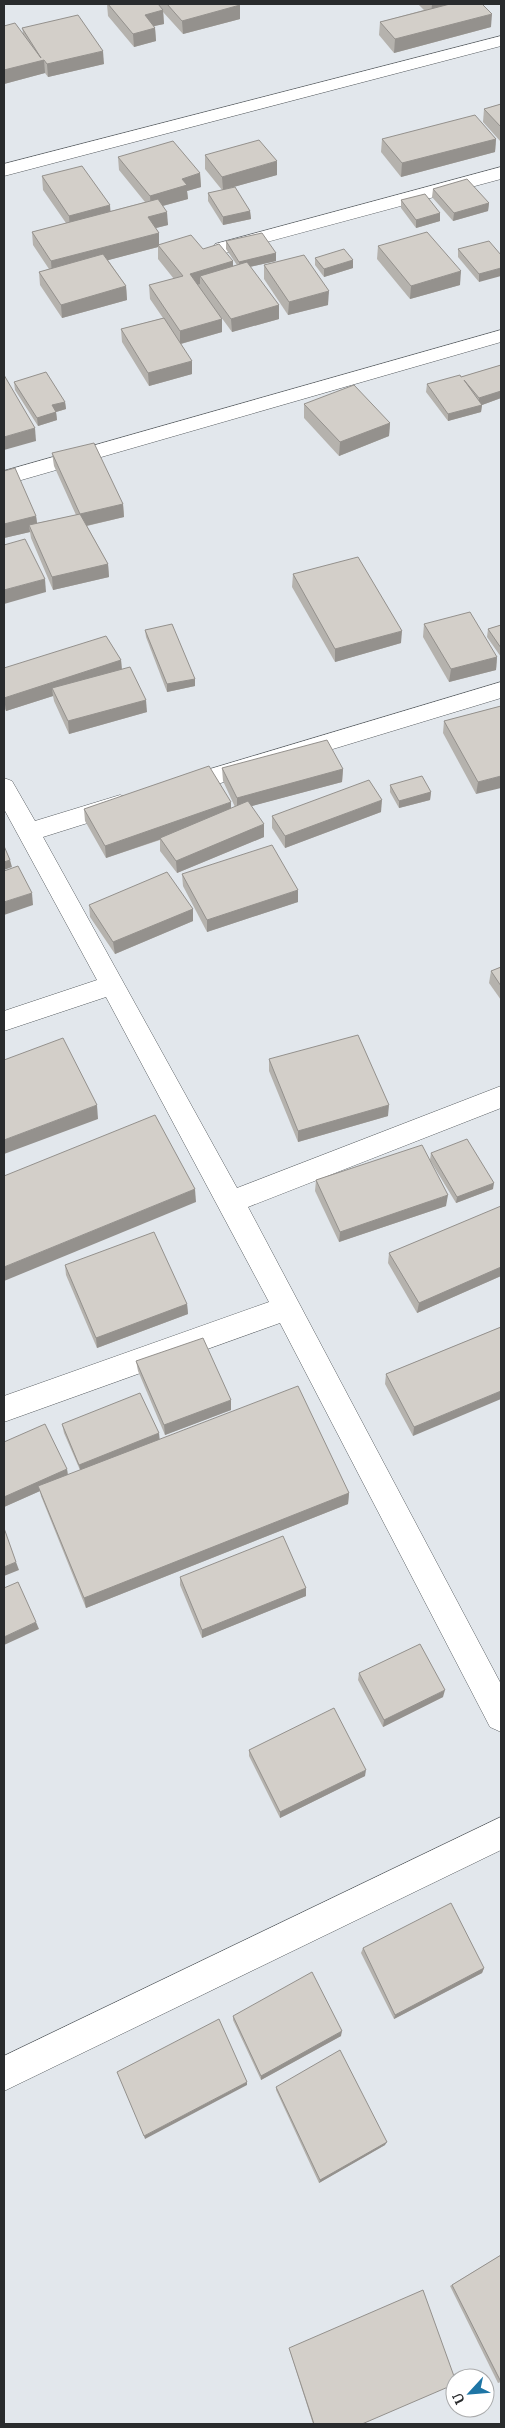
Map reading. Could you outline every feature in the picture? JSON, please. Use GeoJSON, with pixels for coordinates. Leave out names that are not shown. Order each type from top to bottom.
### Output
{"type":"FeatureCollection","features":[{"type":"Feature","properties":{"kind":"street"},"geometry":{"type":"LineString","coordinates":[[4,170],[501,40]]}},
{"type":"Feature","properties":{"kind":"street"},"geometry":{"type":"LineString","coordinates":[[222,248],[501,173]]}},
{"type":"Feature","properties":{"kind":"street"},"geometry":{"type":"LineString","coordinates":[[4,478],[501,336]]}},
{"type":"Feature","properties":{"kind":"street"},"geometry":{"type":"LineString","coordinates":[[28,832],[501,690]]}},
{"type":"Feature","properties":{"kind":"street"},"geometry":{"type":"LineString","coordinates":[[4,787],[231,1202],[501,1716]]}},
{"type":"Feature","properties":{"kind":"street"},"geometry":{"type":"LineString","coordinates":[[4,1021],[112,984]]}},
{"type":"Feature","properties":{"kind":"street"},"geometry":{"type":"LineString","coordinates":[[231,1202],[501,1096]]}},
{"type":"Feature","properties":{"kind":"street"},"geometry":{"type":"LineString","coordinates":[[4,1409],[286,1308]]}},
{"type":"Feature","properties":{"kind":"street"},"geometry":{"type":"LineString","coordinates":[[4,2074],[501,1833]]}},
{"type":"Feature","properties":{"kind":"building"},"geometry":{"type":"Polygon","coordinates":[[[108,4],[158,4],[163,10],[145,15],[155,28],[133,34],[108,4]]]}},
{"type":"Feature","properties":{"kind":"building"},"geometry":{"type":"Polygon","coordinates":[[[167,4],[238,4],[240,5],[182,21],[167,4]]]}},
{"type":"Feature","properties":{"kind":"building"},"geometry":{"type":"Polygon","coordinates":[[[450,4],[482,4],[492,14],[395,39],[380,22],[450,4]]]}},
{"type":"Feature","properties":{"kind":"building"},"geometry":{"type":"Polygon","coordinates":[[[78,15],[103,51],[47,64],[44,60],[4,70],[4,26],[15,23],[41,58],[22,28],[78,15]]]}},
{"type":"Feature","properties":{"kind":"building"},"geometry":{"type":"Polygon","coordinates":[[[501,104],[501,127],[484,109],[501,104]]]}},
{"type":"Feature","properties":{"kind":"building"},"geometry":{"type":"Polygon","coordinates":[[[475,115],[496,139],[402,163],[382,139],[475,115]]]}},
{"type":"Feature","properties":{"kind":"building"},"geometry":{"type":"Polygon","coordinates":[[[259,140],[277,161],[222,177],[205,155],[259,140]]]}},
{"type":"Feature","properties":{"kind":"building"},"geometry":{"type":"Polygon","coordinates":[[[173,141],[200,173],[182,179],[187,185],[150,196],[118,157],[173,141]]]}},
{"type":"Feature","properties":{"kind":"building"},"geometry":{"type":"Polygon","coordinates":[[[82,166],[110,205],[69,216],[42,176],[82,166]]]}},
{"type":"Feature","properties":{"kind":"building"},"geometry":{"type":"Polygon","coordinates":[[[467,179],[489,203],[454,213],[433,189],[467,179]]]}},
{"type":"Feature","properties":{"kind":"building"},"geometry":{"type":"Polygon","coordinates":[[[235,187],[250,211],[223,217],[208,193],[235,187]]]}},
{"type":"Feature","properties":{"kind":"building"},"geometry":{"type":"Polygon","coordinates":[[[425,194],[440,213],[416,220],[401,200],[425,194]]]}},
{"type":"Feature","properties":{"kind":"building"},"geometry":{"type":"Polygon","coordinates":[[[158,199],[167,212],[148,217],[159,233],[51,261],[32,232],[158,199]]]}},
{"type":"Feature","properties":{"kind":"building"},"geometry":{"type":"Polygon","coordinates":[[[427,232],[461,271],[411,286],[378,246],[427,232]]]}},
{"type":"Feature","properties":{"kind":"building"},"geometry":{"type":"Polygon","coordinates":[[[262,233],[276,253],[239,262],[226,241],[262,233]]]}},
{"type":"Feature","properties":{"kind":"building"},"geometry":{"type":"Polygon","coordinates":[[[191,235],[203,249],[219,244],[233,261],[190,274],[222,319],[180,331],[149,285],[183,276],[158,245],[191,235]]]}},
{"type":"Feature","properties":{"kind":"building"},"geometry":{"type":"Polygon","coordinates":[[[489,241],[501,255],[501,268],[479,274],[458,249],[489,241]]]}},
{"type":"Feature","properties":{"kind":"building"},"geometry":{"type":"Polygon","coordinates":[[[344,249],[353,260],[324,269],[315,258],[344,249]]]}},
{"type":"Feature","properties":{"kind":"building"},"geometry":{"type":"Polygon","coordinates":[[[103,254],[126,286],[61,305],[39,272],[103,254]]]}},
{"type":"Feature","properties":{"kind":"building"},"geometry":{"type":"Polygon","coordinates":[[[304,255],[329,291],[289,302],[264,265],[304,255]]]}},
{"type":"Feature","properties":{"kind":"building"},"geometry":{"type":"Polygon","coordinates":[[[247,262],[279,305],[231,319],[200,276],[247,262]]]}},
{"type":"Feature","properties":{"kind":"building"},"geometry":{"type":"Polygon","coordinates":[[[164,318],[192,361],[148,373],[121,329],[164,318]]]}},
{"type":"Feature","properties":{"kind":"building"},"geometry":{"type":"Polygon","coordinates":[[[501,365],[501,391],[479,398],[464,380],[482,405],[448,414],[427,384],[460,375],[461,377],[501,365]]]}},
{"type":"Feature","properties":{"kind":"building"},"geometry":{"type":"Polygon","coordinates":[[[46,372],[65,402],[52,405],[56,412],[37,418],[14,382],[46,372]]]}},
{"type":"Feature","properties":{"kind":"building"},"geometry":{"type":"Polygon","coordinates":[[[4,375],[35,428],[4,437],[4,375]]]}},
{"type":"Feature","properties":{"kind":"building"},"geometry":{"type":"Polygon","coordinates":[[[354,385],[390,423],[340,442],[304,404],[354,385]]]}},
{"type":"Feature","properties":{"kind":"building"},"geometry":{"type":"Polygon","coordinates":[[[94,443],[123,504],[80,514],[52,453],[94,443]]]}},
{"type":"Feature","properties":{"kind":"building"},"geometry":{"type":"Polygon","coordinates":[[[15,468],[36,516],[4,524],[4,471],[15,468]]]}},
{"type":"Feature","properties":{"kind":"building"},"geometry":{"type":"Polygon","coordinates":[[[80,514],[108,564],[52,577],[29,525],[80,514]]]}},
{"type":"Feature","properties":{"kind":"building"},"geometry":{"type":"Polygon","coordinates":[[[25,539],[45,579],[4,590],[4,545],[25,539]]]}},
{"type":"Feature","properties":{"kind":"building"},"geometry":{"type":"Polygon","coordinates":[[[358,557],[402,631],[335,649],[293,574],[358,557]]]}},
{"type":"Feature","properties":{"kind":"building"},"geometry":{"type":"Polygon","coordinates":[[[470,612],[497,657],[451,669],[424,624],[470,612]]]}},
{"type":"Feature","properties":{"kind":"building"},"geometry":{"type":"Polygon","coordinates":[[[172,624],[195,679],[167,684],[145,630],[172,624]]]}},
{"type":"Feature","properties":{"kind":"building"},"geometry":{"type":"Polygon","coordinates":[[[501,625],[501,648],[488,629],[501,625]]]}},
{"type":"Feature","properties":{"kind":"building"},"geometry":{"type":"Polygon","coordinates":[[[106,636],[121,660],[4,698],[4,668],[106,636]]]}},
{"type":"Feature","properties":{"kind":"building"},"geometry":{"type":"Polygon","coordinates":[[[130,667],[146,700],[68,721],[52,688],[130,667]]]}},
{"type":"Feature","properties":{"kind":"building"},"geometry":{"type":"Polygon","coordinates":[[[501,706],[501,776],[478,782],[444,721],[501,706]]]}},
{"type":"Feature","properties":{"kind":"building"},"geometry":{"type":"Polygon","coordinates":[[[327,740],[343,769],[237,798],[222,768],[327,740]]]}},
{"type":"Feature","properties":{"kind":"building"},"geometry":{"type":"Polygon","coordinates":[[[209,766],[231,802],[105,846],[84,809],[209,766]]]}},
{"type":"Feature","properties":{"kind":"building"},"geometry":{"type":"Polygon","coordinates":[[[422,776],[431,792],[399,801],[390,785],[422,776]]]}},
{"type":"Feature","properties":{"kind":"building"},"geometry":{"type":"Polygon","coordinates":[[[369,780],[382,800],[285,836],[272,816],[369,780]]]}},
{"type":"Feature","properties":{"kind":"building"},"geometry":{"type":"Polygon","coordinates":[[[248,801],[264,824],[176,861],[160,838],[248,801]]]}},
{"type":"Feature","properties":{"kind":"building"},"geometry":{"type":"Polygon","coordinates":[[[272,845],[298,890],[207,920],[182,874],[272,845]]]}},
{"type":"Feature","properties":{"kind":"building"},"geometry":{"type":"Polygon","coordinates":[[[4,846],[10,860],[4,862],[4,846]]]}},
{"type":"Feature","properties":{"kind":"building"},"geometry":{"type":"Polygon","coordinates":[[[18,866],[32,893],[4,902],[4,871],[18,866]]]}},
{"type":"Feature","properties":{"kind":"building"},"geometry":{"type":"Polygon","coordinates":[[[167,872],[193,909],[113,942],[89,905],[167,872]]]}},
{"type":"Feature","properties":{"kind":"building"},"geometry":{"type":"Polygon","coordinates":[[[501,967],[501,986],[491,971],[501,967]]]}},
{"type":"Feature","properties":{"kind":"building"},"geometry":{"type":"Polygon","coordinates":[[[358,1035],[389,1105],[298,1131],[269,1059],[358,1035]]]}},
{"type":"Feature","properties":{"kind":"building"},"geometry":{"type":"Polygon","coordinates":[[[63,1038],[97,1105],[4,1140],[4,1060],[63,1038]]]}},
{"type":"Feature","properties":{"kind":"building"},"geometry":{"type":"Polygon","coordinates":[[[155,1115],[195,1189],[4,1267],[4,1176],[155,1115]]]}},
{"type":"Feature","properties":{"kind":"building"},"geometry":{"type":"Polygon","coordinates":[[[467,1139],[494,1183],[457,1197],[431,1153],[467,1139]]]}},
{"type":"Feature","properties":{"kind":"building"},"geometry":{"type":"Polygon","coordinates":[[[422,1145],[448,1195],[340,1232],[316,1180],[422,1145]]]}},
{"type":"Feature","properties":{"kind":"building"},"geometry":{"type":"Polygon","coordinates":[[[501,1206],[501,1267],[419,1303],[389,1253],[501,1206]]]}},
{"type":"Feature","properties":{"kind":"building"},"geometry":{"type":"Polygon","coordinates":[[[154,1232],[187,1304],[96,1338],[65,1265],[154,1232]]]}},
{"type":"Feature","properties":{"kind":"building"},"geometry":{"type":"Polygon","coordinates":[[[501,1327],[501,1391],[414,1427],[386,1374],[501,1327]]]}},
{"type":"Feature","properties":{"kind":"building"},"geometry":{"type":"Polygon","coordinates":[[[203,1338],[231,1400],[164,1425],[136,1361],[203,1338]]]}},
{"type":"Feature","properties":{"kind":"building"},"geometry":{"type":"Polygon","coordinates":[[[298,1386],[349,1493],[84,1598],[38,1486],[298,1386]]]}},
{"type":"Feature","properties":{"kind":"building"},"geometry":{"type":"Polygon","coordinates":[[[140,1393],[159,1433],[79,1465],[62,1424],[140,1393]]]}},
{"type":"Feature","properties":{"kind":"building"},"geometry":{"type":"Polygon","coordinates":[[[45,1424],[67,1469],[4,1497],[4,1442],[45,1424]]]}},
{"type":"Feature","properties":{"kind":"building"},"geometry":{"type":"Polygon","coordinates":[[[4,1528],[16,1562],[4,1567],[4,1528]]]}},
{"type":"Feature","properties":{"kind":"building"},"geometry":{"type":"Polygon","coordinates":[[[283,1536],[306,1588],[202,1630],[180,1577],[283,1536]]]}},
{"type":"Feature","properties":{"kind":"building"},"geometry":{"type":"Polygon","coordinates":[[[18,1582],[36,1622],[4,1637],[4,1588],[18,1582]]]}},
{"type":"Feature","properties":{"kind":"building"},"geometry":{"type":"Polygon","coordinates":[[[420,1644],[445,1690],[384,1720],[359,1673],[420,1644]]]}},
{"type":"Feature","properties":{"kind":"building"},"geometry":{"type":"Polygon","coordinates":[[[334,1708],[366,1770],[280,1812],[249,1750],[334,1708]]]}},
{"type":"Feature","properties":{"kind":"building"},"geometry":{"type":"Polygon","coordinates":[[[451,1903],[484,1968],[395,2015],[363,1948],[451,1903]]]}},
{"type":"Feature","properties":{"kind":"building"},"geometry":{"type":"Polygon","coordinates":[[[312,1972],[342,2031],[261,2076],[233,2016],[312,1972]]]}},
{"type":"Feature","properties":{"kind":"building"},"geometry":{"type":"Polygon","coordinates":[[[219,2019],[247,2082],[144,2136],[117,2072],[219,2019]]]}},
{"type":"Feature","properties":{"kind":"building"},"geometry":{"type":"Polygon","coordinates":[[[340,2050],[387,2142],[320,2180],[276,2087],[340,2050]]]}},
{"type":"Feature","properties":{"kind":"building"},"geometry":{"type":"Polygon","coordinates":[[[501,2255],[501,2382],[495,2368],[452,2285],[501,2255]]]}},
{"type":"Feature","properties":{"kind":"building"},"geometry":{"type":"Polygon","coordinates":[[[423,2290],[451,2368],[445,2368],[445,2388],[362,2424],[314,2424],[289,2348],[423,2290]]]}}]}
